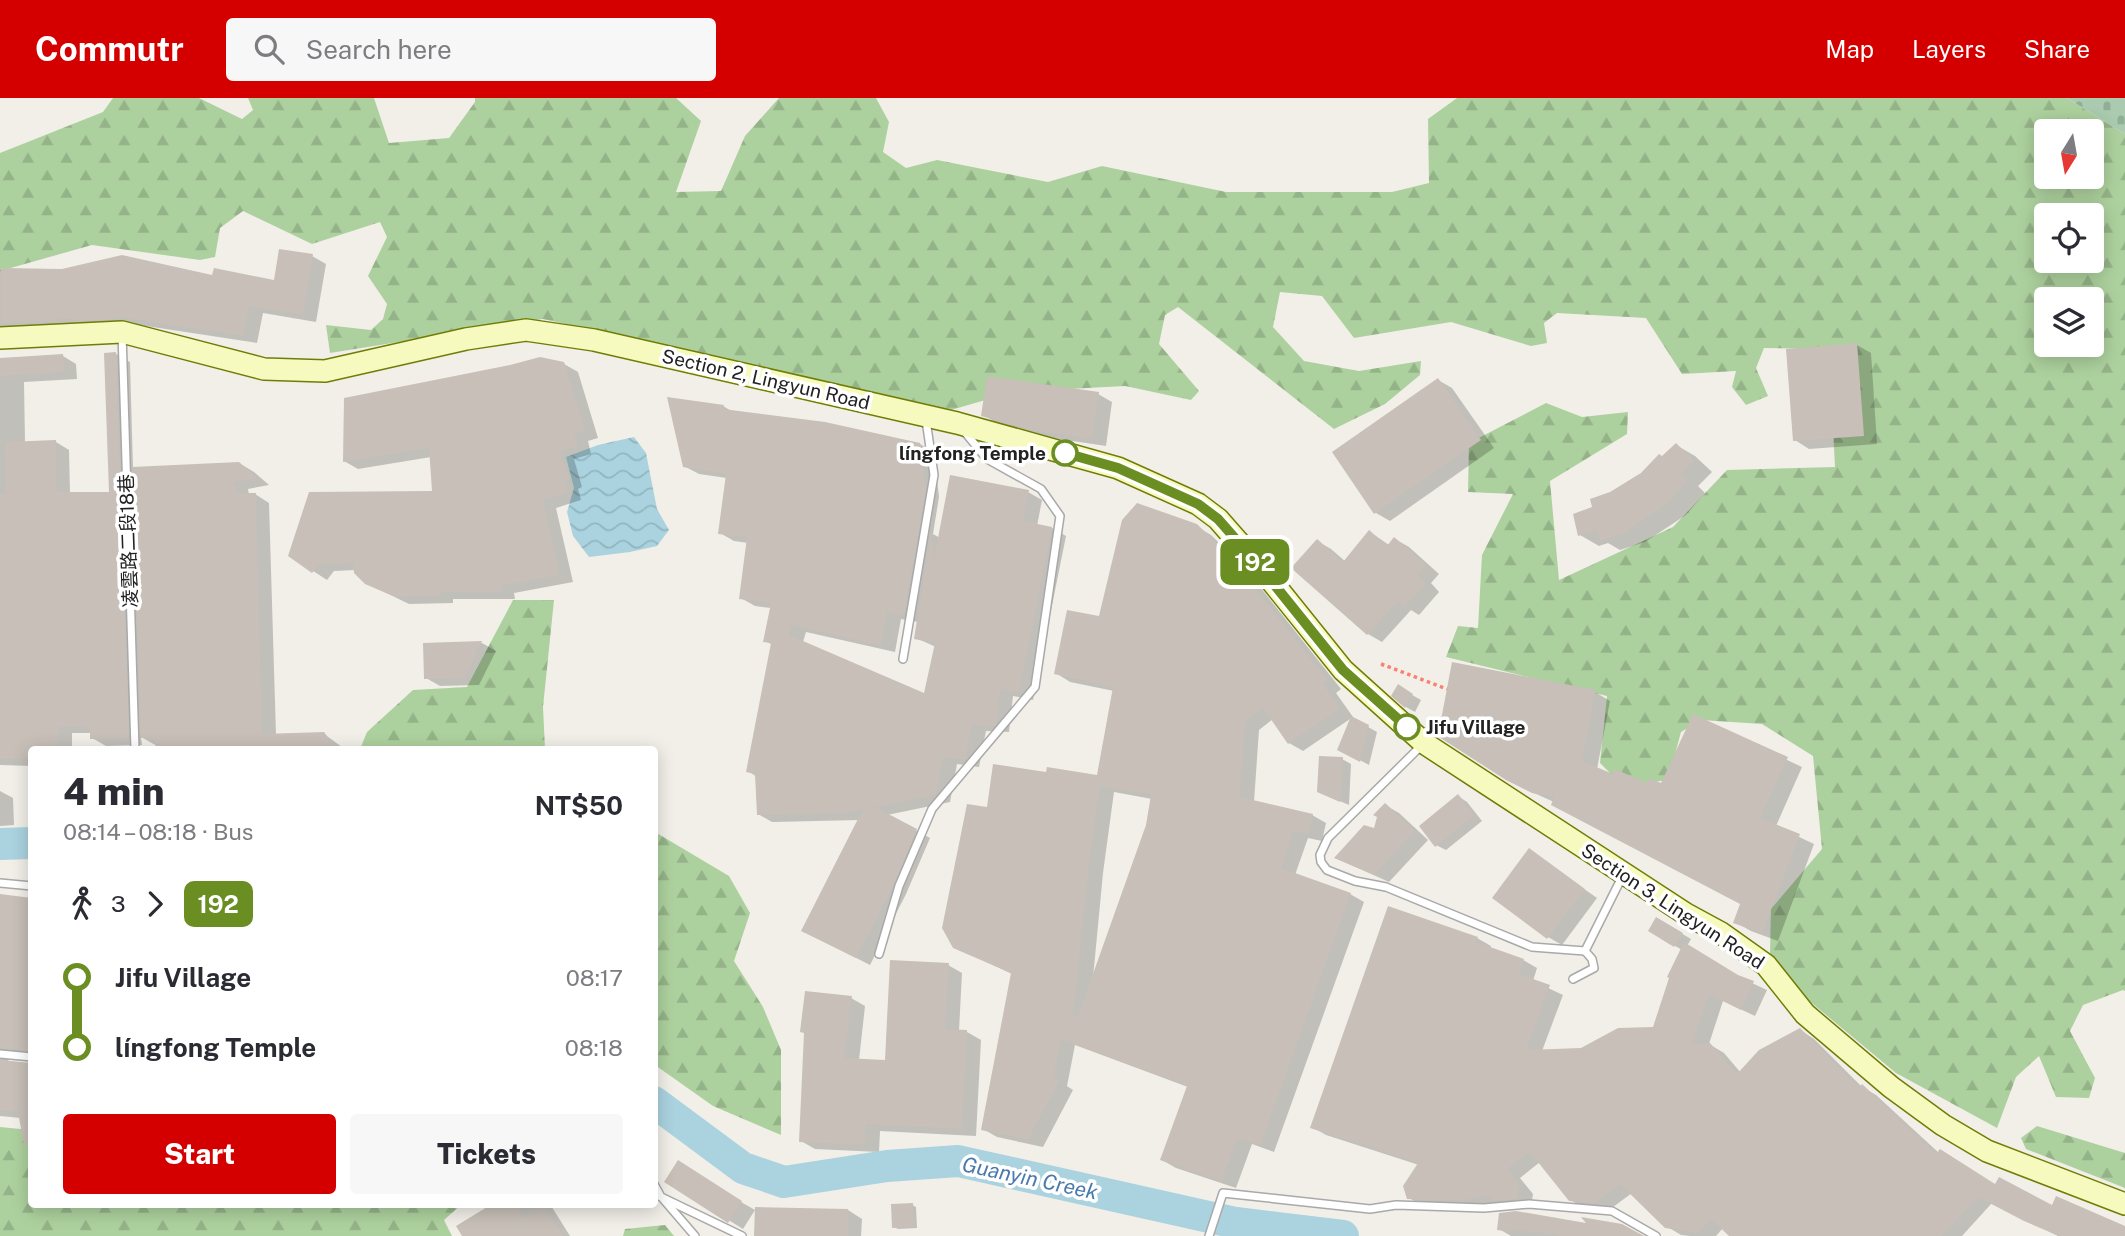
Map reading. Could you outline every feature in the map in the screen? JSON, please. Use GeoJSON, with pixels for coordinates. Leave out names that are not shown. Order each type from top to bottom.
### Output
{"type":"FeatureCollection","features":[{"type":"Feature","properties":{"kind":"street","name":"Section 2, Lingyun Road"},"geometry":{"type":"LineString","coordinates":[[0,338],[121,332],[264,369],[325,371],[466,339],[526,330],[594,340],[957,423],[1118,468],[1198,504],[1218,519],[1343,670],[1424,743]]}},
{"type":"Feature","properties":{"kind":"street","name":"Section 3, Lingyun Road"},"geometry":{"type":"LineString","coordinates":[[1424,743],[1686,914],[1721,933],[1766,965],[1805,1014],[1891,1087],[1943,1125],[1987,1151],[2125,1204]]}},
{"type":"Feature","properties":{"kind":"lane","name":"凌雲路二段18巷"},"geometry":{"type":"LineString","coordinates":[[121,332],[135,746]]}},
{"type":"Feature","properties":{"kind":"lane"},"geometry":{"type":"LineString","coordinates":[[903,659],[934,475],[925,416]]}},
{"type":"Feature","properties":{"kind":"lane"},"geometry":{"type":"LineString","coordinates":[[879,954],[900,886],[932,809],[1035,687],[1051,582],[1060,516],[1041,489],[987,459],[957,423]]}},
{"type":"Feature","properties":{"kind":"lane"},"geometry":{"type":"LineString","coordinates":[[1424,743],[1328,838],[1320,855],[1321,862],[1327,870],[1355,881],[1386,887],[1532,947],[1585,951],[1592,958],[1594,968],[1573,979]]}},
{"type":"Feature","properties":{"kind":"lane"},"geometry":{"type":"LineString","coordinates":[[1585,951],[1624,873]]}},
{"type":"Feature","properties":{"kind":"lane"},"geometry":{"type":"LineString","coordinates":[[0,883],[28,886]]}},
{"type":"Feature","properties":{"kind":"lane"},"geometry":{"type":"LineString","coordinates":[[0,1054],[28,1058]]}},
{"type":"Feature","properties":{"kind":"lane"},"geometry":{"type":"LineString","coordinates":[[658,1191],[695,1236]]}},
{"type":"Feature","properties":{"kind":"lane"},"geometry":{"type":"LineString","coordinates":[[1209,1236],[1223,1193],[1370,1209],[1396,1205],[1484,1208],[1529,1204],[1612,1211],[1656,1236]]}},
{"type":"Feature","properties":{"kind":"lane"},"geometry":{"type":"LineString","coordinates":[[661,1197],[743,1236]]}},
{"type":"Feature","properties":{"kind":"path"},"geometry":{"type":"LineString","coordinates":[[1381,664],[1447,689]]}},
{"type":"Feature","properties":{"kind":"green space"},"geometry":{"type":"Polygon","coordinates":[[[113,98],[199,98],[242,119],[253,110],[248,98],[374,98],[389,143],[449,138],[475,102],[475,98],[676,98],[701,121],[676,192],[721,191],[745,136],[779,98],[876,98],[889,122],[883,152],[906,168],[937,160],[1048,182],[1102,166],[1226,192],[1392,192],[1429,183],[1428,119],[1457,98],[2067,98],[2101,119],[2034,119],[2034,189],[2104,189],[2104,121],[2125,134],[2125,991],[2083,1005],[2070,1031],[2095,1078],[2089,1098],[2056,1097],[2039,1056],[2016,1077],[1997,1128],[1896,1073],[1790,985],[1770,954],[1771,909],[1822,849],[1813,756],[1762,724],[1701,720],[1681,732],[1668,780],[1623,786],[1600,763],[1607,696],[1446,657],[1458,626],[1478,628],[1482,555],[1513,494],[1468,492],[1469,443],[1546,403],[1582,417],[1628,412],[1627,434],[1550,481],[1559,580],[1673,527],[1727,470],[1835,467],[1829,349],[1764,348],[1756,368],[1768,396],[1746,405],[1732,387],[1736,371],[1682,374],[1646,318],[1557,313],[1544,323],[1547,343],[1531,346],[1451,322],[1354,338],[1322,296],[1280,292],[1273,327],[1304,361],[1359,371],[1421,361],[1420,375],[1385,404],[1334,429],[1178,307],[1165,315],[1159,344],[1199,391],[1191,400],[1125,386],[1013,392],[951,410],[543,319],[330,353],[326,325],[371,330],[383,319],[387,304],[368,276],[387,237],[380,222],[312,244],[243,211],[220,228],[215,257],[200,260],[92,245],[0,271],[0,153],[103,112],[113,98]]]}},
{"type":"Feature","properties":{"kind":"green space"},"geometry":{"type":"Polygon","coordinates":[[[2067,98],[2125,98],[2125,134],[2067,98]]]}},
{"type":"Feature","properties":{"kind":"green space"},"geometry":{"type":"Polygon","coordinates":[[[513,600],[554,600],[543,707],[545,746],[361,746],[367,732],[413,690],[467,687],[513,600]]]}},
{"type":"Feature","properties":{"kind":"green space"},"geometry":{"type":"Polygon","coordinates":[[[658,834],[729,876],[750,913],[734,961],[763,1007],[781,1050],[781,1135],[713,1106],[658,1067],[658,834]]]}},
{"type":"Feature","properties":{"kind":"green space"},"geometry":{"type":"Polygon","coordinates":[[[2037,1126],[2125,1153],[2125,1188],[2026,1149],[2021,1138],[2037,1126]]]}},
{"type":"Feature","properties":{"kind":"green space"},"geometry":{"type":"Polygon","coordinates":[[[0,1127],[28,1130],[28,1208],[458,1208],[444,1220],[452,1236],[0,1236],[0,1127]]]}},
{"type":"Feature","properties":{"kind":"green space"},"geometry":{"type":"Polygon","coordinates":[[[665,1225],[674,1236],[623,1236],[625,1229],[665,1225]]]}},
{"type":"Feature","properties":{"kind":"water"},"geometry":{"type":"Polygon","coordinates":[[[634,437],[646,453],[657,509],[669,530],[657,546],[589,557],[573,536],[567,512],[574,488],[566,457],[598,445],[634,437]]]}},
{"type":"Feature","properties":{"kind":"building"},"geometry":{"type":"Polygon","coordinates":[[[279,249],[313,254],[303,315],[249,306],[243,336],[119,317],[82,321],[57,317],[57,322],[1,323],[1,268],[62,269],[122,255],[212,275],[214,268],[274,280],[279,249]]]}},
{"type":"Feature","properties":{"kind":"building"},"geometry":{"type":"Polygon","coordinates":[[[1857,343],[1864,436],[1793,441],[1786,349],[1857,343]]]}},
{"type":"Feature","properties":{"kind":"building"},"geometry":{"type":"Polygon","coordinates":[[[116,352],[129,738],[90,739],[90,726],[59,727],[59,746],[28,746],[28,759],[0,759],[0,493],[6,493],[5,442],[56,440],[57,492],[109,492],[104,353],[116,352]]]}},
{"type":"Feature","properties":{"kind":"building"},"geometry":{"type":"Polygon","coordinates":[[[63,354],[64,372],[0,376],[0,358],[63,354]]]}},
{"type":"Feature","properties":{"kind":"building"},"geometry":{"type":"Polygon","coordinates":[[[540,357],[564,362],[585,430],[574,434],[578,446],[560,451],[569,480],[565,481],[568,492],[543,500],[560,575],[501,586],[501,592],[439,592],[439,596],[393,596],[365,584],[354,573],[353,563],[320,564],[312,573],[288,556],[309,492],[432,491],[429,448],[343,462],[344,398],[540,357]]]}},
{"type":"Feature","properties":{"kind":"building"},"geometry":{"type":"Polygon","coordinates":[[[987,376],[1099,392],[1092,439],[1031,430],[981,416],[987,376]]]}},
{"type":"Feature","properties":{"kind":"building"},"geometry":{"type":"Polygon","coordinates":[[[1438,378],[1481,440],[1374,514],[1332,452],[1438,378]]]}},
{"type":"Feature","properties":{"kind":"building"},"geometry":{"type":"Polygon","coordinates":[[[667,397],[724,405],[723,409],[825,422],[920,443],[926,488],[904,615],[887,612],[881,646],[792,625],[789,635],[924,693],[935,643],[914,639],[931,531],[934,559],[950,475],[1029,490],[1023,521],[1052,527],[1019,693],[1000,689],[996,724],[993,727],[972,724],[965,760],[943,757],[936,795],[875,807],[917,829],[893,886],[856,958],[801,931],[863,809],[848,813],[757,815],[755,774],[746,772],[771,643],[763,642],[771,603],[739,599],[747,537],[718,534],[726,474],[683,467],[667,397]]]}},
{"type":"Feature","properties":{"kind":"building"},"geometry":{"type":"Polygon","coordinates":[[[1676,443],[1694,461],[1680,474],[1687,481],[1667,504],[1625,532],[1600,541],[1596,530],[1578,536],[1573,514],[1592,507],[1590,499],[1610,492],[1641,473],[1659,454],[1662,456],[1676,443]]]}},
{"type":"Feature","properties":{"kind":"building"},"geometry":{"type":"Polygon","coordinates":[[[239,462],[257,478],[235,482],[236,493],[256,493],[262,734],[324,732],[334,746],[156,746],[155,738],[141,738],[132,467],[239,462]]]}},
{"type":"Feature","properties":{"kind":"building"},"geometry":{"type":"Polygon","coordinates":[[[1137,503],[1197,524],[1231,558],[1328,680],[1323,684],[1340,709],[1288,744],[1263,708],[1245,722],[1240,797],[1313,814],[1308,834],[1293,831],[1281,868],[1351,893],[1260,1146],[1237,1138],[1222,1182],[1160,1160],[1187,1086],[1061,1039],[1053,1079],[1060,1080],[1028,1140],[981,1130],[1011,973],[953,948],[942,928],[967,804],[987,807],[993,764],[1046,772],[1047,767],[1097,775],[1113,687],[1054,674],[1067,610],[1099,616],[1122,520],[1137,503]],[[1100,786],[1073,1015],[1078,1016],[1146,825],[1151,795],[1100,786]]]}},
{"type":"Feature","properties":{"kind":"building"},"geometry":{"type":"Polygon","coordinates":[[[1369,530],[1387,546],[1394,537],[1426,565],[1418,574],[1426,583],[1404,608],[1398,601],[1367,635],[1291,568],[1317,539],[1343,562],[1369,530]]]}},
{"type":"Feature","properties":{"kind":"building"},"geometry":{"type":"Polygon","coordinates":[[[482,641],[465,678],[424,679],[423,643],[482,641]]]}},
{"type":"Feature","properties":{"kind":"building"},"geometry":{"type":"Polygon","coordinates":[[[1452,662],[1596,690],[1582,761],[1613,774],[1615,769],[1647,783],[1649,778],[1661,783],[1693,714],[1788,757],[1760,818],[1800,834],[1762,933],[1733,923],[1740,904],[1551,805],[1554,797],[1532,793],[1506,780],[1439,737],[1451,722],[1441,720],[1452,662]]]}},
{"type":"Feature","properties":{"kind":"building"},"geometry":{"type":"Polygon","coordinates":[[[1398,684],[1413,694],[1405,708],[1391,696],[1398,684]]]}},
{"type":"Feature","properties":{"kind":"building"},"geometry":{"type":"Polygon","coordinates":[[[1351,716],[1369,725],[1360,762],[1337,750],[1351,716]]]}},
{"type":"Feature","properties":{"kind":"building"},"geometry":{"type":"Polygon","coordinates":[[[1319,756],[1343,757],[1340,802],[1317,792],[1319,756]]]}},
{"type":"Feature","properties":{"kind":"building"},"geometry":{"type":"Polygon","coordinates":[[[1458,794],[1474,815],[1435,847],[1419,826],[1458,794]]]}},
{"type":"Feature","properties":{"kind":"building"},"geometry":{"type":"Polygon","coordinates":[[[1385,803],[1415,831],[1374,875],[1334,858],[1364,825],[1374,828],[1377,817],[1373,815],[1385,803]]]}},
{"type":"Feature","properties":{"kind":"building"},"geometry":{"type":"Polygon","coordinates":[[[1529,848],[1585,889],[1547,939],[1492,898],[1529,848]]]}},
{"type":"Feature","properties":{"kind":"building"},"geometry":{"type":"Polygon","coordinates":[[[0,894],[28,898],[28,1051],[0,1048],[0,894]]]}},
{"type":"Feature","properties":{"kind":"building"},"geometry":{"type":"Polygon","coordinates":[[[1388,906],[1478,937],[1476,942],[1524,959],[1519,974],[1550,985],[1526,1050],[1581,1048],[1618,1028],[1653,1027],[1669,978],[1667,977],[1684,942],[1738,975],[1754,981],[1741,1010],[1709,994],[1692,1045],[1710,1043],[1737,1074],[1759,1050],[1800,1028],[1859,1088],[1862,1084],[1936,1154],[1940,1149],[1995,1184],[1999,1177],[2052,1205],[2056,1196],[2125,1226],[2125,1236],[2059,1236],[1978,1197],[1942,1236],[1729,1236],[1711,1219],[1698,1233],[1665,1228],[1620,1184],[1595,1203],[1569,1201],[1530,1152],[1507,1169],[1520,1185],[1517,1199],[1493,1201],[1489,1195],[1461,1201],[1407,1199],[1403,1186],[1418,1163],[1310,1128],[1388,906]]]}},
{"type":"Feature","properties":{"kind":"building"},"geometry":{"type":"Polygon","coordinates":[[[1656,917],[1683,933],[1674,947],[1648,931],[1656,917]]]}},
{"type":"Feature","properties":{"kind":"building"},"geometry":{"type":"Polygon","coordinates":[[[890,960],[949,963],[945,1029],[967,1030],[962,1129],[866,1124],[865,1145],[799,1142],[804,1033],[800,1032],[805,991],[852,996],[844,1058],[885,1060],[890,960]]]}},
{"type":"Feature","properties":{"kind":"building"},"geometry":{"type":"Polygon","coordinates":[[[0,1060],[28,1063],[28,1144],[24,1145],[18,1112],[0,1110],[0,1060]]]}},
{"type":"Feature","properties":{"kind":"building"},"geometry":{"type":"Polygon","coordinates":[[[678,1160],[742,1201],[728,1223],[664,1182],[678,1160]]]}},
{"type":"Feature","properties":{"kind":"building"},"geometry":{"type":"Polygon","coordinates":[[[913,1203],[914,1227],[892,1228],[891,1204],[913,1203]]]}},
{"type":"Feature","properties":{"kind":"building"},"geometry":{"type":"Polygon","coordinates":[[[755,1207],[848,1209],[848,1236],[754,1236],[755,1207]]]}},
{"type":"Feature","properties":{"kind":"building"},"geometry":{"type":"Polygon","coordinates":[[[485,1208],[518,1208],[524,1218],[545,1208],[563,1236],[462,1236],[456,1226],[485,1208]]]}},
{"type":"Feature","properties":{"kind":"building"},"geometry":{"type":"Polygon","coordinates":[[[1516,1211],[1586,1223],[1581,1217],[1622,1224],[1644,1236],[1561,1236],[1514,1229],[1513,1232],[1497,1230],[1499,1213],[1516,1211]]]}},
{"type":"Feature","properties":{"kind":"waterway","name":"Guanyin Creek"},"geometry":{"type":"LineString","coordinates":[[0,844],[28,843]]}},
{"type":"Feature","properties":{"kind":"waterway","name":"Guanyin Creek"},"geometry":{"type":"LineString","coordinates":[[658,1105],[743,1168],[784,1182],[887,1166],[958,1161],[1236,1223],[1343,1236]]}},
{"type":"Feature","properties":{"kind":"bus line","name":"192"},"geometry":{"type":"LineString","coordinates":[[1065,453],[1118,468],[1198,504],[1218,519],[1343,670],[1407,727]]}},
{"type":"Feature","properties":{"kind":"place","name":"língfong Temple"},"geometry":{"type":"Point","coordinates":[1065,453]}},
{"type":"Feature","properties":{"kind":"place","name":"Jifu Village"},"geometry":{"type":"Point","coordinates":[1407,727]}}]}
